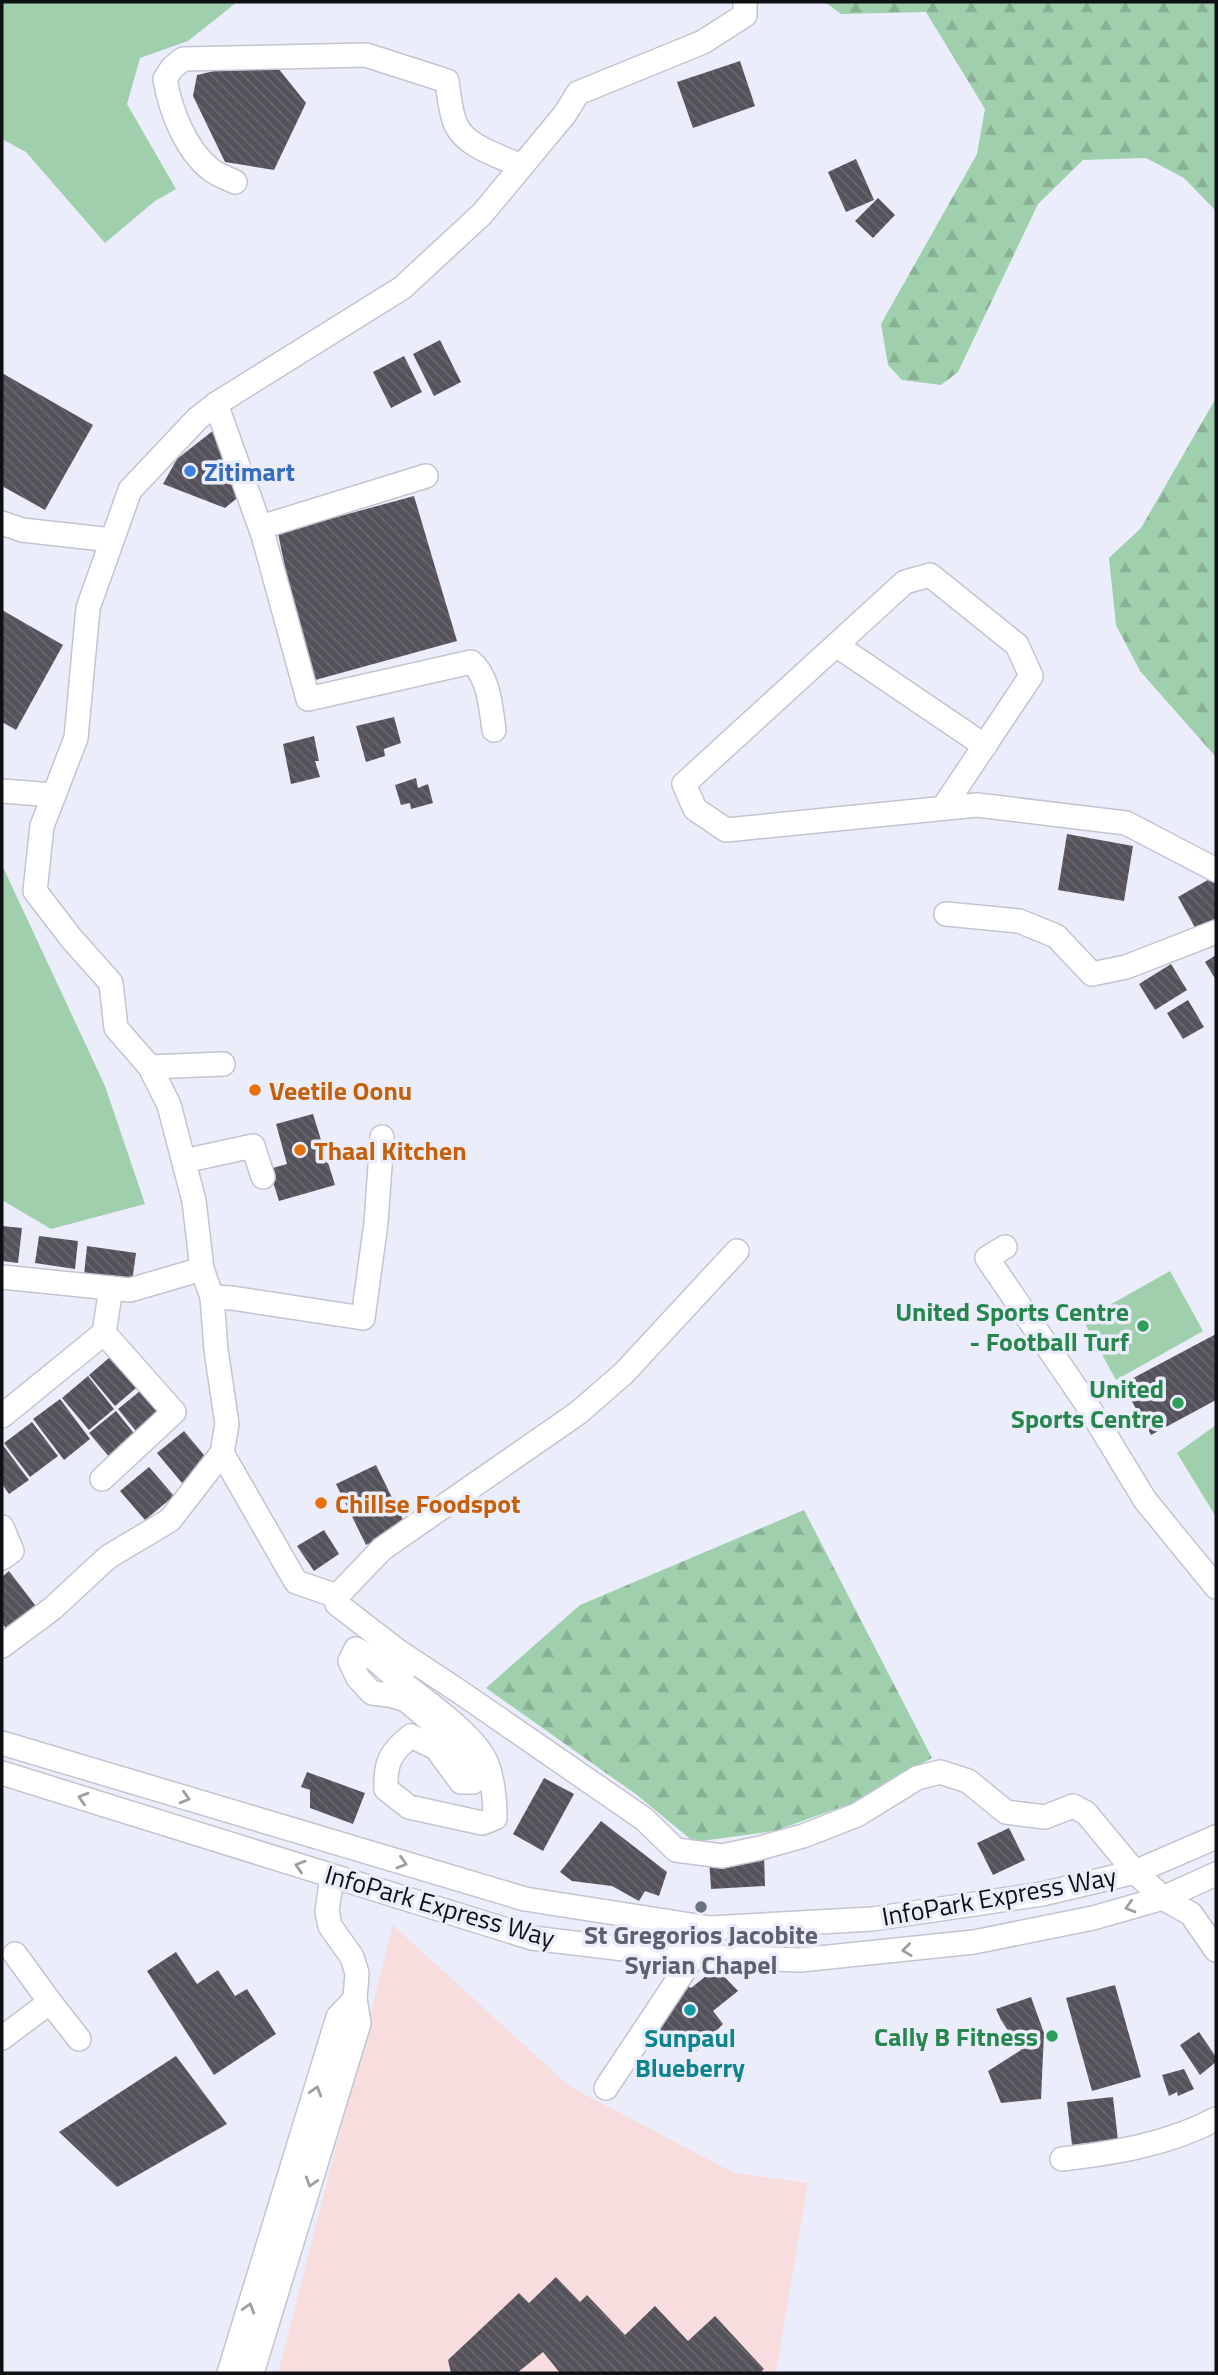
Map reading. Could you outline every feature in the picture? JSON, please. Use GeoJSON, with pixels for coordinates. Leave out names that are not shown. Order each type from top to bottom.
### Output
{"type":"FeatureCollection","features":[{"type":"Feature","properties":{"kind":"street"},"geometry":{"type":"LineString","coordinates":[[2,1646],[54,1608],[108,1557],[170,1520],[222,1453],[227,1424],[216,1350],[212,1297],[202,1269],[194,1201],[169,1105],[150,1067],[116,1028],[111,983],[71,938],[35,891],[42,826],[76,738],[88,608],[130,490],[197,419],[216,404],[402,288],[482,214],[565,114],[578,93],[703,42],[745,15],[745,2]]}},
{"type":"Feature","properties":{"kind":"street"},"geometry":{"type":"LineString","coordinates":[[235,182],[210,170],[190,145],[168,97],[165,79],[172,68],[183,59],[366,55],[447,81],[456,126],[464,137],[521,166]]}},
{"type":"Feature","properties":{"kind":"street"},"geometry":{"type":"LineString","coordinates":[[216,404],[261,527],[308,699],[471,662],[477,667],[489,700],[494,730]]}},
{"type":"Feature","properties":{"kind":"street"},"geometry":{"type":"LineString","coordinates":[[261,527],[426,476]]}},
{"type":"Feature","properties":{"kind":"street"},"geometry":{"type":"LineString","coordinates":[[2,523],[22,530],[112,540]]}},
{"type":"Feature","properties":{"kind":"street"},"geometry":{"type":"LineString","coordinates":[[943,808],[1031,676],[1017,645],[930,575],[905,582],[684,784],[695,809],[726,830],[977,805],[1125,823],[1216,870]]}},
{"type":"Feature","properties":{"kind":"street"},"geometry":{"type":"LineString","coordinates":[[836,645],[985,746]]}},
{"type":"Feature","properties":{"kind":"street"},"geometry":{"type":"LineString","coordinates":[[2,791],[54,795]]}},
{"type":"Feature","properties":{"kind":"street"},"geometry":{"type":"LineString","coordinates":[[946,914],[1019,921],[1056,936],[1092,974],[1126,967],[1216,932]]}},
{"type":"Feature","properties":{"kind":"street"},"geometry":{"type":"LineString","coordinates":[[150,1067],[223,1064]]}},
{"type":"Feature","properties":{"kind":"street"},"geometry":{"type":"LineString","coordinates":[[212,1297],[363,1318],[376,1223],[382,1137]]}},
{"type":"Feature","properties":{"kind":"street"},"geometry":{"type":"LineString","coordinates":[[184,1161],[253,1146],[263,1177]]}},
{"type":"Feature","properties":{"kind":"street"},"geometry":{"type":"LineString","coordinates":[[1005,1247],[987,1258],[1086,1403],[1145,1500],[1216,1587]]}},
{"type":"Feature","properties":{"kind":"street"},"geometry":{"type":"LineString","coordinates":[[737,1251],[624,1373],[587,1405],[382,1549],[337,1596],[337,1604],[409,1659],[644,1819],[676,1850],[722,1856],[760,1849],[857,1815],[917,1778],[940,1772],[968,1781],[1006,1812],[1045,1817],[1073,1806],[1086,1813],[1135,1872],[1163,1898],[1191,1914],[1216,1950]]}},
{"type":"Feature","properties":{"kind":"street"},"geometry":{"type":"LineString","coordinates":[[2,1277],[130,1290],[202,1269]]}},
{"type":"Feature","properties":{"kind":"street"},"geometry":{"type":"LineString","coordinates":[[2,1416],[104,1332],[111,1288]]}},
{"type":"Feature","properties":{"kind":"street"},"geometry":{"type":"LineString","coordinates":[[102,1479],[174,1412],[104,1332]]}},
{"type":"Feature","properties":{"kind":"street"},"geometry":{"type":"LineString","coordinates":[[222,1453],[296,1582],[337,1596]]}},
{"type":"Feature","properties":{"kind":"street"},"geometry":{"type":"LineString","coordinates":[[2,1527],[12,1551],[2,1558]]}},
{"type":"Feature","properties":{"kind":"street"},"geometry":{"type":"LineString","coordinates":[[356,1649],[376,1660],[399,1681],[477,1747],[487,1764],[495,1800],[495,1818],[482,1824],[409,1807],[386,1789],[385,1768],[398,1746],[411,1736],[436,1748],[461,1782],[472,1782],[477,1769],[456,1742],[431,1724],[406,1700],[372,1693],[358,1678],[350,1661],[356,1649]]}},
{"type":"Feature","properties":{"kind":"street"},"geometry":{"type":"LineString","coordinates":[[399,1681],[409,1659]]}},
{"type":"Feature","properties":{"kind":"street","name":"InfoPark Express Way"},"geometry":{"type":"LineString","coordinates":[[2,1743],[524,1899],[710,1928],[872,1919],[1042,1894],[1135,1872],[1216,1837]]}},
{"type":"Feature","properties":{"kind":"street","name":"InfoPark Express Way"},"geometry":{"type":"LineString","coordinates":[[2,1773],[532,1938],[693,1957],[800,1960],[974,1942],[1057,1926],[1163,1898],[1216,1874]]}},
{"type":"Feature","properties":{"kind":"street"},"geometry":{"type":"LineString","coordinates":[[252,2373],[359,2023],[355,1999],[357,1973],[352,1957],[330,1926],[327,1911],[332,1877]]}},
{"type":"Feature","properties":{"kind":"street"},"geometry":{"type":"LineString","coordinates":[[15,1954],[79,2039]]}},
{"type":"Feature","properties":{"kind":"street"},"geometry":{"type":"LineString","coordinates":[[606,2088],[693,1957]]}},
{"type":"Feature","properties":{"kind":"street"},"geometry":{"type":"LineString","coordinates":[[229,2373],[338,2017],[355,1999]]}},
{"type":"Feature","properties":{"kind":"street"},"geometry":{"type":"LineString","coordinates":[[2,2038],[50,2002]]}},
{"type":"Feature","properties":{"kind":"street"},"geometry":{"type":"LineString","coordinates":[[1062,2159],[1094,2156],[1164,2140],[1190,2133],[1216,2119]]}},
{"type":"Feature","properties":{"kind":"shaded area"},"geometry":{"type":"Polygon","coordinates":[[[393,1925],[569,2086],[734,2173],[808,2183],[776,2373],[278,2373],[393,1925]]]}},
{"type":"Feature","properties":{"kind":"green space"},"geometry":{"type":"Polygon","coordinates":[[[2,2],[237,2],[188,41],[140,58],[127,104],[176,189],[155,201],[105,243],[26,152],[2,139],[2,2]]]}},
{"type":"Feature","properties":{"kind":"green space"},"geometry":{"type":"Polygon","coordinates":[[[825,2],[1216,2],[1216,211],[1184,178],[1146,158],[1083,160],[1038,204],[958,372],[941,385],[902,380],[888,365],[881,324],[977,154],[985,109],[926,12],[841,14],[825,2]]]}},
{"type":"Feature","properties":{"kind":"green space"},"geometry":{"type":"Polygon","coordinates":[[[1216,398],[1216,757],[1140,671],[1116,625],[1109,558],[1141,528],[1216,398]]]}},
{"type":"Feature","properties":{"kind":"green space"},"geometry":{"type":"Polygon","coordinates":[[[2,865],[105,1086],[145,1204],[51,1229],[2,1200],[2,865]]]}},
{"type":"Feature","properties":{"kind":"green space","name":"United Sports Centre - Football Turf"},"geometry":{"type":"Polygon","coordinates":[[[1170,1271],[1203,1331],[1116,1380],[1083,1320],[1170,1271]]]}},
{"type":"Feature","properties":{"kind":"green space"},"geometry":{"type":"Polygon","coordinates":[[[1216,1425],[1216,1517],[1177,1453],[1216,1425]]]}},
{"type":"Feature","properties":{"kind":"green space"},"geometry":{"type":"Polygon","coordinates":[[[804,1510],[932,1758],[850,1804],[774,1831],[694,1842],[637,1795],[486,1688],[580,1605],[804,1510]]]}},
{"type":"Feature","properties":{"kind":"building"},"geometry":{"type":"Polygon","coordinates":[[[270,58],[306,103],[274,170],[225,162],[193,96],[197,75],[270,58]]]}},
{"type":"Feature","properties":{"kind":"building"},"geometry":{"type":"Polygon","coordinates":[[[740,61],[755,106],[693,128],[677,82],[740,61]]]}},
{"type":"Feature","properties":{"kind":"building"},"geometry":{"type":"Polygon","coordinates":[[[856,159],[874,200],[846,212],[828,172],[856,159]]]}},
{"type":"Feature","properties":{"kind":"building"},"geometry":{"type":"Polygon","coordinates":[[[878,198],[895,215],[873,238],[855,221],[878,198]]]}},
{"type":"Feature","properties":{"kind":"building"},"geometry":{"type":"Polygon","coordinates":[[[440,340],[461,382],[434,396],[413,354],[440,340]]]}},
{"type":"Feature","properties":{"kind":"building"},"geometry":{"type":"Polygon","coordinates":[[[404,356],[422,392],[391,408],[373,372],[404,356]]]}},
{"type":"Feature","properties":{"kind":"building"},"geometry":{"type":"Polygon","coordinates":[[[2,373],[93,425],[45,510],[2,486],[2,373]]]}},
{"type":"Feature","properties":{"kind":"building"},"geometry":{"type":"Polygon","coordinates":[[[219,426],[241,495],[225,508],[163,484],[177,459],[219,426]]]}},
{"type":"Feature","properties":{"kind":"building"},"geometry":{"type":"Polygon","coordinates":[[[414,496],[457,641],[308,682],[278,533],[414,496]]]}},
{"type":"Feature","properties":{"kind":"building"},"geometry":{"type":"Polygon","coordinates":[[[2,610],[63,645],[16,730],[2,722],[2,610]]]}},
{"type":"Feature","properties":{"kind":"building"},"geometry":{"type":"Polygon","coordinates":[[[394,717],[401,743],[384,749],[385,756],[366,762],[356,726],[394,717]]]}},
{"type":"Feature","properties":{"kind":"building"},"geometry":{"type":"Polygon","coordinates":[[[314,736],[319,761],[315,761],[320,777],[291,784],[283,744],[314,736]]]}},
{"type":"Feature","properties":{"kind":"building"},"geometry":{"type":"Polygon","coordinates":[[[416,778],[418,788],[428,784],[433,803],[411,809],[410,803],[401,805],[395,785],[416,778]]]}},
{"type":"Feature","properties":{"kind":"building"},"geometry":{"type":"Polygon","coordinates":[[[1067,834],[1133,846],[1124,901],[1058,890],[1067,834]]]}},
{"type":"Feature","properties":{"kind":"building"},"geometry":{"type":"Polygon","coordinates":[[[1213,877],[1216,884],[1216,920],[1197,931],[1178,897],[1213,877]]]}},
{"type":"Feature","properties":{"kind":"building"},"geometry":{"type":"Polygon","coordinates":[[[1216,955],[1216,980],[1205,962],[1216,955]]]}},
{"type":"Feature","properties":{"kind":"building"},"geometry":{"type":"Polygon","coordinates":[[[1171,964],[1187,990],[1155,1010],[1139,984],[1171,964]]]}},
{"type":"Feature","properties":{"kind":"building"},"geometry":{"type":"Polygon","coordinates":[[[1188,1000],[1204,1027],[1183,1039],[1167,1013],[1188,1000]]]}},
{"type":"Feature","properties":{"kind":"building"},"geometry":{"type":"Polygon","coordinates":[[[313,1114],[335,1185],[279,1201],[269,1169],[287,1164],[276,1124],[313,1114]]]}},
{"type":"Feature","properties":{"kind":"building"},"geometry":{"type":"Polygon","coordinates":[[[2,1226],[22,1228],[18,1263],[2,1261],[2,1226]]]}},
{"type":"Feature","properties":{"kind":"building"},"geometry":{"type":"Polygon","coordinates":[[[39,1236],[78,1241],[75,1269],[35,1263],[39,1236]]]}},
{"type":"Feature","properties":{"kind":"building"},"geometry":{"type":"Polygon","coordinates":[[[87,1246],[136,1253],[132,1282],[84,1275],[87,1246]]]}},
{"type":"Feature","properties":{"kind":"building"},"geometry":{"type":"Polygon","coordinates":[[[1216,1334],[1216,1400],[1151,1435],[1122,1384],[1216,1334]]]}},
{"type":"Feature","properties":{"kind":"building"},"geometry":{"type":"Polygon","coordinates":[[[116,1352],[142,1383],[115,1406],[89,1375],[116,1352]]]}},
{"type":"Feature","properties":{"kind":"building"},"geometry":{"type":"Polygon","coordinates":[[[88,1376],[114,1409],[89,1430],[62,1398],[88,1376]]]}},
{"type":"Feature","properties":{"kind":"building"},"geometry":{"type":"Polygon","coordinates":[[[145,1387],[167,1413],[140,1436],[118,1409],[145,1387]]]}},
{"type":"Feature","properties":{"kind":"building"},"geometry":{"type":"Polygon","coordinates":[[[60,1399],[90,1439],[64,1460],[33,1419],[60,1399]]]}},
{"type":"Feature","properties":{"kind":"building"},"geometry":{"type":"Polygon","coordinates":[[[116,1411],[137,1437],[111,1459],[89,1433],[116,1411]]]}},
{"type":"Feature","properties":{"kind":"building"},"geometry":{"type":"Polygon","coordinates":[[[32,1422],[58,1456],[30,1477],[4,1443],[32,1422]]]}},
{"type":"Feature","properties":{"kind":"building"},"geometry":{"type":"Polygon","coordinates":[[[184,1431],[209,1461],[182,1483],[157,1453],[184,1431]]]}},
{"type":"Feature","properties":{"kind":"building"},"geometry":{"type":"Polygon","coordinates":[[[2,1444],[29,1480],[9,1494],[2,1484],[2,1444]]]}},
{"type":"Feature","properties":{"kind":"building"},"geometry":{"type":"Polygon","coordinates":[[[376,1465],[406,1526],[366,1545],[336,1484],[376,1465]]]}},
{"type":"Feature","properties":{"kind":"building"},"geometry":{"type":"Polygon","coordinates":[[[149,1467],[174,1496],[145,1520],[120,1491],[149,1467]]]}},
{"type":"Feature","properties":{"kind":"building"},"geometry":{"type":"Polygon","coordinates":[[[324,1530],[339,1554],[314,1571],[297,1546],[324,1530]]]}},
{"type":"Feature","properties":{"kind":"building"},"geometry":{"type":"Polygon","coordinates":[[[9,1571],[38,1609],[8,1631],[2,1623],[2,1577],[9,1571]]]}},
{"type":"Feature","properties":{"kind":"building"},"geometry":{"type":"Polygon","coordinates":[[[307,1772],[365,1793],[353,1824],[310,1808],[310,1790],[301,1787],[307,1772]]]}},
{"type":"Feature","properties":{"kind":"building"},"geometry":{"type":"Polygon","coordinates":[[[544,1778],[574,1794],[543,1851],[513,1834],[544,1778]]]}},
{"type":"Feature","properties":{"kind":"building"},"geometry":{"type":"Polygon","coordinates":[[[601,1821],[667,1872],[659,1896],[645,1891],[639,1901],[612,1886],[572,1881],[560,1872],[601,1821]]]}},
{"type":"Feature","properties":{"kind":"building"},"geometry":{"type":"Polygon","coordinates":[[[1009,1828],[1025,1860],[993,1875],[977,1843],[1009,1828]]]}},
{"type":"Feature","properties":{"kind":"building"},"geometry":{"type":"Polygon","coordinates":[[[764,1855],[765,1886],[711,1889],[709,1858],[764,1855]]]}},
{"type":"Feature","properties":{"kind":"building"},"geometry":{"type":"Polygon","coordinates":[[[176,1952],[197,1984],[218,1970],[235,1996],[247,1989],[276,2034],[214,2075],[147,1971],[176,1952]]]}},
{"type":"Feature","properties":{"kind":"building","name":"Sunpaul Blueberry"},"geometry":{"type":"Polygon","coordinates":[[[716,1968],[738,1991],[713,2011],[723,2024],[696,2051],[675,2032],[656,2048],[648,2038],[682,1983],[691,1988],[716,1968]]]}},
{"type":"Feature","properties":{"kind":"building"},"geometry":{"type":"Polygon","coordinates":[[[1115,1985],[1141,2077],[1092,2091],[1066,1998],[1115,1985]]]}},
{"type":"Feature","properties":{"kind":"building"},"geometry":{"type":"Polygon","coordinates":[[[1031,1997],[1044,2033],[1041,2099],[1001,2103],[988,2071],[1021,2050],[996,2009],[1031,1997]]]}},
{"type":"Feature","properties":{"kind":"building"},"geometry":{"type":"Polygon","coordinates":[[[1199,2032],[1216,2057],[1216,2062],[1200,2075],[1180,2045],[1199,2032]]]}},
{"type":"Feature","properties":{"kind":"building"},"geometry":{"type":"Polygon","coordinates":[[[176,2056],[227,2124],[117,2187],[59,2132],[176,2056]]]}},
{"type":"Feature","properties":{"kind":"building"},"geometry":{"type":"Polygon","coordinates":[[[1184,2069],[1194,2089],[1178,2096],[1177,2092],[1169,2096],[1162,2075],[1184,2069]]]}},
{"type":"Feature","properties":{"kind":"building"},"geometry":{"type":"Polygon","coordinates":[[[1113,2097],[1118,2140],[1072,2145],[1067,2102],[1113,2097]]]}},
{"type":"Feature","properties":{"kind":"building"},"geometry":{"type":"Polygon","coordinates":[[[556,2277],[580,2302],[587,2295],[625,2335],[655,2306],[688,2341],[715,2316],[764,2369],[760,2373],[560,2373],[543,2352],[517,2373],[451,2373],[448,2360],[519,2293],[529,2303],[556,2277]]]}},
{"type":"Feature","properties":{"kind":"place","name":"Zitimart"},"geometry":{"type":"Point","coordinates":[190,471]}},
{"type":"Feature","properties":{"kind":"place","name":"Veetile Oonu"},"geometry":{"type":"Point","coordinates":[255,1090]}},
{"type":"Feature","properties":{"kind":"place","name":"Thaal Kitchen"},"geometry":{"type":"Point","coordinates":[300,1150]}},
{"type":"Feature","properties":{"kind":"place","name":"United Sports Centre - Football Turf"},"geometry":{"type":"Point","coordinates":[1143,1326]}},
{"type":"Feature","properties":{"kind":"place","name":"United Sports Centre"},"geometry":{"type":"Point","coordinates":[1178,1403]}},
{"type":"Feature","properties":{"kind":"place","name":"Chillse Foodspot"},"geometry":{"type":"Point","coordinates":[321,1503]}},
{"type":"Feature","properties":{"kind":"place","name":"St Gregorios Jacobite Syrian Chapel"},"geometry":{"type":"Point","coordinates":[701,1907]}},
{"type":"Feature","properties":{"kind":"place","name":"Sunpaul Blueberry"},"geometry":{"type":"Point","coordinates":[690,2010]}},
{"type":"Feature","properties":{"kind":"place","name":"Cally B Fitness"},"geometry":{"type":"Point","coordinates":[1052,2036]}}]}
